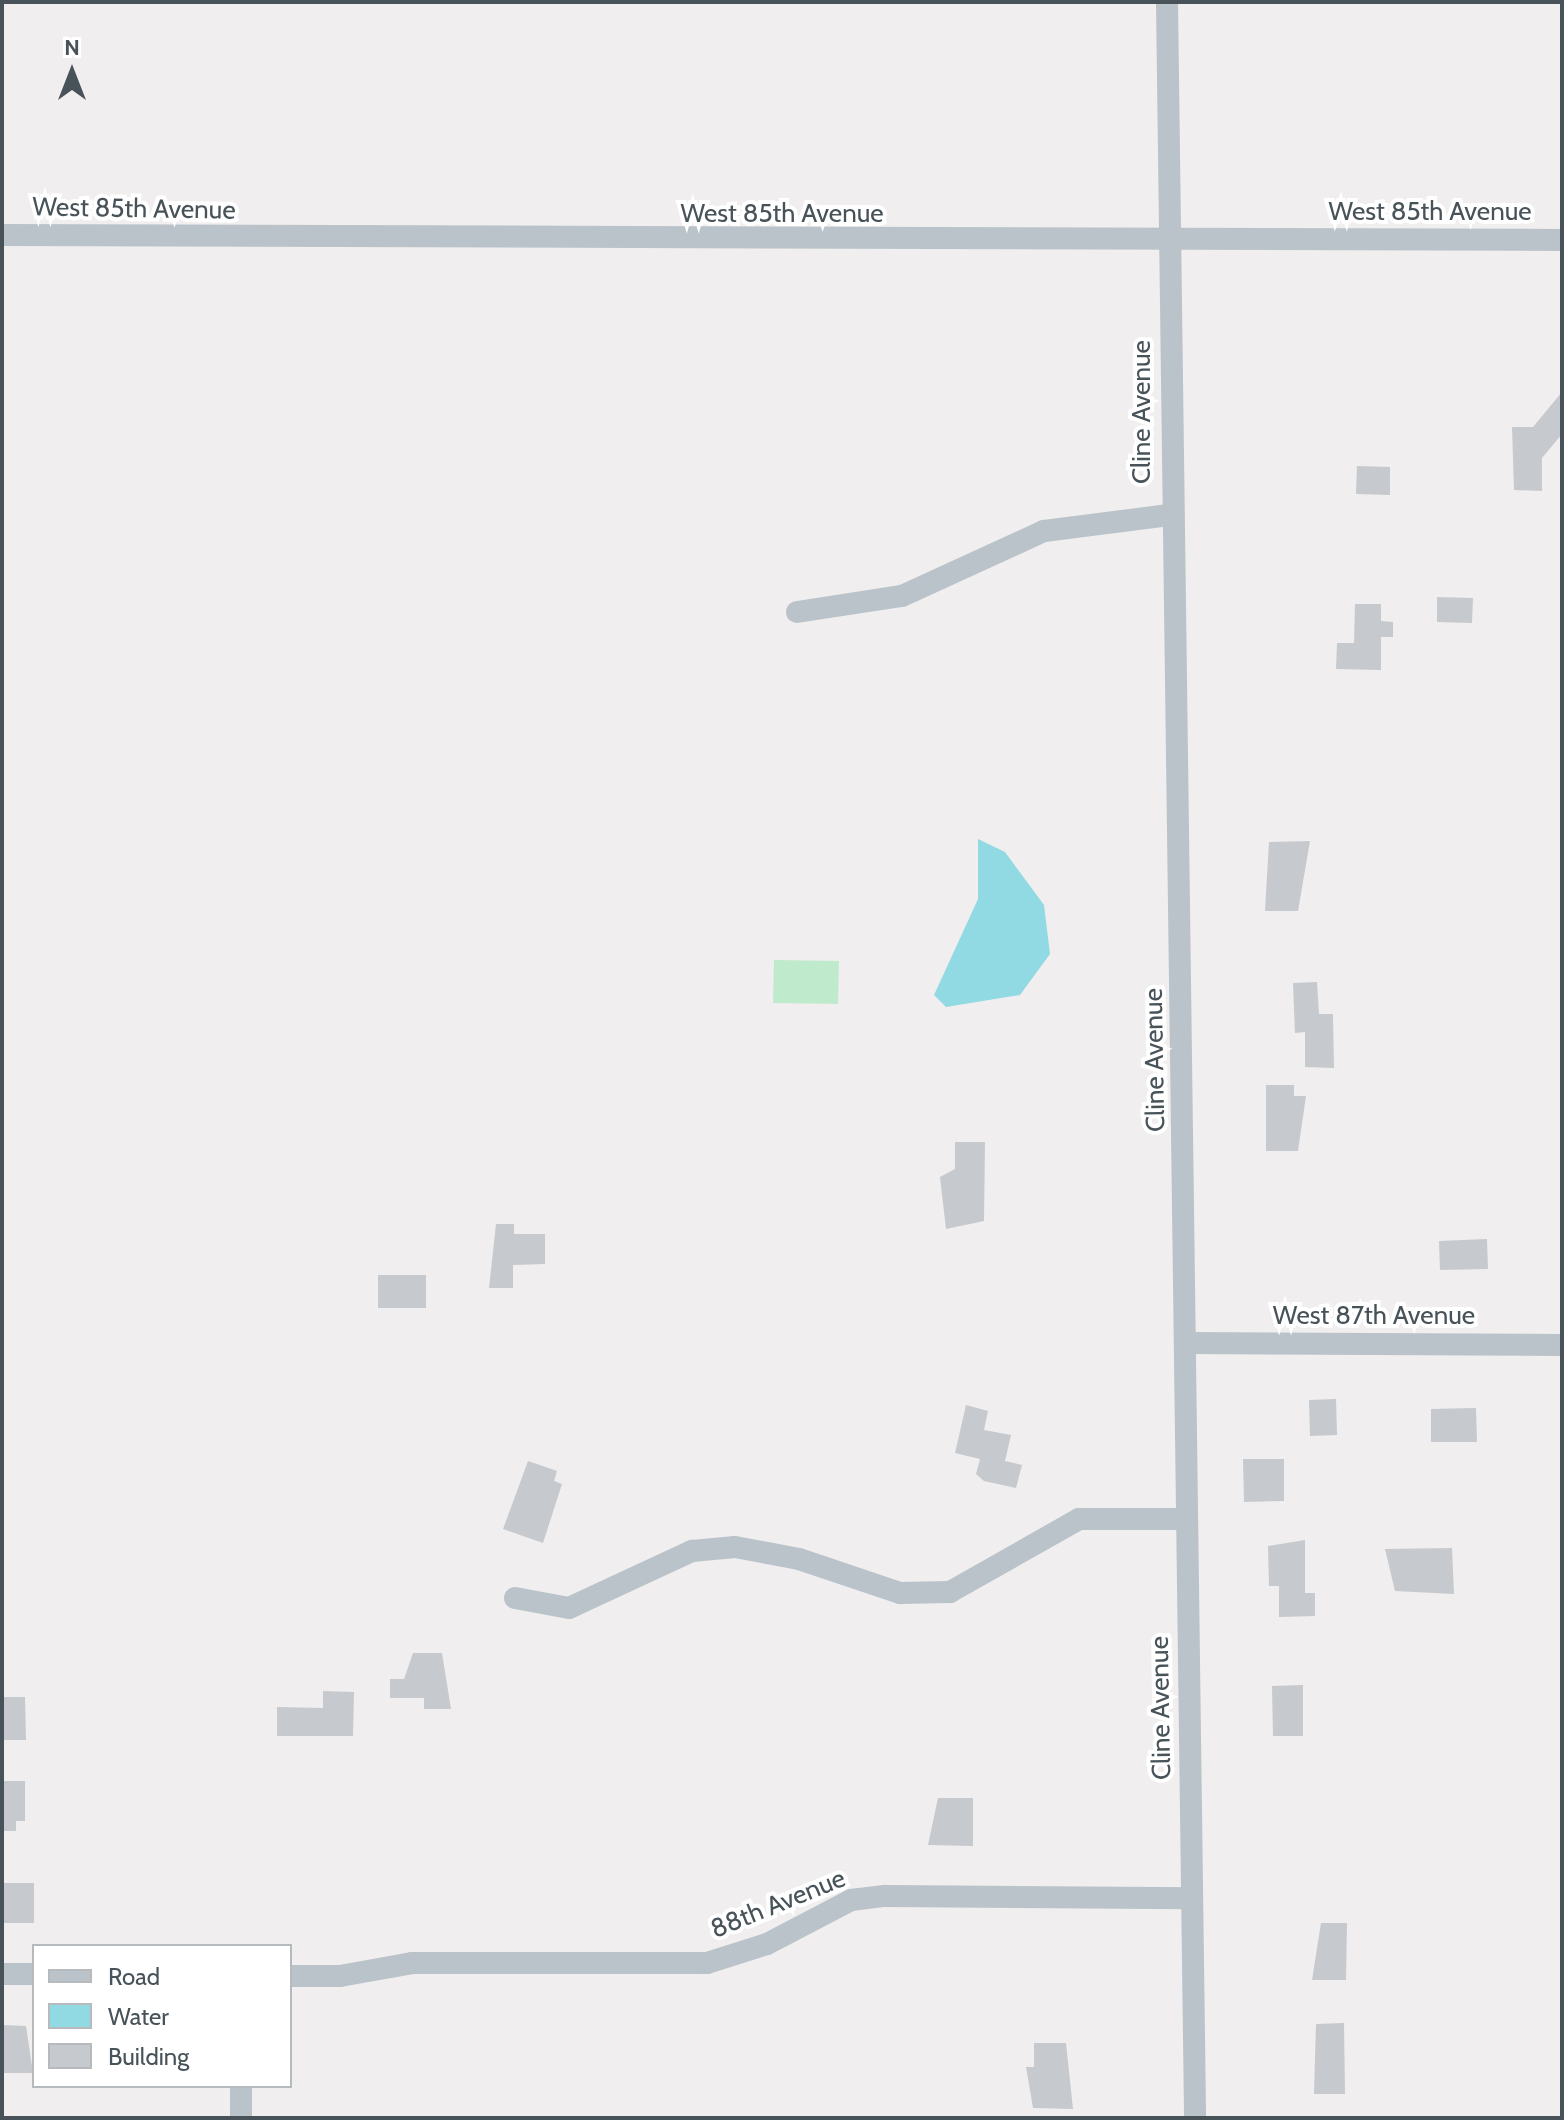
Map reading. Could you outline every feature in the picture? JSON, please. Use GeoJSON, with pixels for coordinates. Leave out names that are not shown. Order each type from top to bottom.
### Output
{"type":"FeatureCollection","features":[{"type":"Feature","properties":{"kind":"street","name":"Cline Avenue"},"geometry":{"type":"LineString","coordinates":[[1167,2],[1169,515],[1186,1343],[1195,2118]]}},
{"type":"Feature","properties":{"kind":"street","name":"West 85th Avenue"},"geometry":{"type":"LineString","coordinates":[[2,235],[1169,243],[1562,240]]}},
{"type":"Feature","properties":{"kind":"street"},"geometry":{"type":"LineString","coordinates":[[797,612],[902,596],[1044,531],[1169,515]]}},
{"type":"Feature","properties":{"kind":"street","name":"West 87th Avenue"},"geometry":{"type":"LineString","coordinates":[[1186,1343],[1562,1345]]}},
{"type":"Feature","properties":{"kind":"street"},"geometry":{"type":"LineString","coordinates":[[515,1598],[569,1608],[692,1551],[735,1547],[799,1559],[900,1593],[950,1592],[1079,1519],[1186,1519]]}},
{"type":"Feature","properties":{"kind":"street","name":"88th Avenue"},"geometry":{"type":"LineString","coordinates":[[292,1976],[340,1976],[412,1963],[707,1963],[767,1944],[851,1900],[885,1896],[1192,1898]]}},
{"type":"Feature","properties":{"kind":"street"},"geometry":{"type":"LineString","coordinates":[[2,1974],[32,1974]]}},
{"type":"Feature","properties":{"kind":"street"},"geometry":{"type":"LineString","coordinates":[[241,2088],[241,2118]]}},
{"type":"Feature","properties":{"kind":"green space"},"geometry":{"type":"Polygon","coordinates":[[[774,960],[839,961],[838,1004],[773,1003],[774,960]]]}},
{"type":"Feature","properties":{"kind":"water"},"geometry":{"type":"Polygon","coordinates":[[[978,839],[1005,852],[1044,905],[1050,954],[1020,995],[946,1007],[934,995],[978,899],[978,839]]]}},
{"type":"Feature","properties":{"kind":"building"},"geometry":{"type":"Polygon","coordinates":[[[1562,392],[1562,434],[1542,458],[1542,491],[1514,490],[1512,427],[1533,427],[1562,392]]]}},
{"type":"Feature","properties":{"kind":"building"},"geometry":{"type":"Polygon","coordinates":[[[1357,466],[1390,467],[1390,495],[1356,494],[1357,466]]]}},
{"type":"Feature","properties":{"kind":"building"},"geometry":{"type":"Polygon","coordinates":[[[1437,597],[1473,598],[1472,623],[1437,622],[1437,597]]]}},
{"type":"Feature","properties":{"kind":"building"},"geometry":{"type":"Polygon","coordinates":[[[1355,604],[1381,604],[1381,621],[1393,622],[1393,637],[1381,637],[1381,670],[1336,669],[1337,643],[1354,643],[1355,604]]]}},
{"type":"Feature","properties":{"kind":"building"},"geometry":{"type":"Polygon","coordinates":[[[1310,841],[1298,911],[1265,911],[1269,842],[1310,841]]]}},
{"type":"Feature","properties":{"kind":"building"},"geometry":{"type":"Polygon","coordinates":[[[1317,982],[1319,1014],[1333,1014],[1334,1068],[1305,1067],[1305,1032],[1295,1033],[1293,983],[1317,982]]]}},
{"type":"Feature","properties":{"kind":"building"},"geometry":{"type":"Polygon","coordinates":[[[1266,1085],[1294,1085],[1294,1096],[1306,1096],[1298,1151],[1266,1151],[1266,1085]]]}},
{"type":"Feature","properties":{"kind":"building"},"geometry":{"type":"Polygon","coordinates":[[[955,1142],[985,1142],[984,1221],[946,1229],[940,1177],[955,1169],[955,1142]]]}},
{"type":"Feature","properties":{"kind":"building"},"geometry":{"type":"Polygon","coordinates":[[[496,1224],[514,1224],[514,1234],[545,1234],[545,1264],[513,1265],[513,1288],[489,1288],[496,1224]]]}},
{"type":"Feature","properties":{"kind":"building"},"geometry":{"type":"Polygon","coordinates":[[[1487,1239],[1488,1269],[1440,1270],[1439,1241],[1487,1239]]]}},
{"type":"Feature","properties":{"kind":"building"},"geometry":{"type":"Polygon","coordinates":[[[378,1275],[426,1275],[426,1308],[378,1308],[378,1275]]]}},
{"type":"Feature","properties":{"kind":"building"},"geometry":{"type":"Polygon","coordinates":[[[1336,1399],[1337,1435],[1310,1436],[1309,1400],[1336,1399]]]}},
{"type":"Feature","properties":{"kind":"building"},"geometry":{"type":"Polygon","coordinates":[[[966,1405],[988,1411],[984,1430],[1011,1435],[1005,1461],[1022,1465],[1016,1488],[984,1481],[976,1474],[980,1459],[955,1453],[966,1405]]]}},
{"type":"Feature","properties":{"kind":"building"},"geometry":{"type":"Polygon","coordinates":[[[1476,1408],[1477,1442],[1431,1442],[1431,1409],[1476,1408]]]}},
{"type":"Feature","properties":{"kind":"building"},"geometry":{"type":"Polygon","coordinates":[[[1243,1459],[1284,1459],[1284,1501],[1244,1502],[1243,1459]]]}},
{"type":"Feature","properties":{"kind":"building"},"geometry":{"type":"Polygon","coordinates":[[[528,1461],[557,1471],[554,1481],[562,1484],[543,1543],[503,1529],[528,1461]]]}},
{"type":"Feature","properties":{"kind":"building"},"geometry":{"type":"Polygon","coordinates":[[[1305,1540],[1305,1593],[1315,1593],[1315,1616],[1279,1617],[1279,1586],[1269,1586],[1268,1546],[1305,1540]]]}},
{"type":"Feature","properties":{"kind":"building"},"geometry":{"type":"Polygon","coordinates":[[[1452,1548],[1454,1594],[1395,1591],[1385,1549],[1452,1548]]]}},
{"type":"Feature","properties":{"kind":"building"},"geometry":{"type":"Polygon","coordinates":[[[413,1653],[442,1653],[451,1709],[424,1709],[424,1698],[390,1698],[390,1679],[404,1679],[413,1653]]]}},
{"type":"Feature","properties":{"kind":"building"},"geometry":{"type":"Polygon","coordinates":[[[1303,1685],[1303,1736],[1273,1736],[1272,1686],[1303,1685]]]}},
{"type":"Feature","properties":{"kind":"building"},"geometry":{"type":"Polygon","coordinates":[[[323,1691],[354,1692],[353,1736],[277,1736],[277,1707],[323,1708],[323,1691]]]}},
{"type":"Feature","properties":{"kind":"building"},"geometry":{"type":"Polygon","coordinates":[[[2,1697],[25,1697],[26,1740],[2,1740],[2,1697]]]}},
{"type":"Feature","properties":{"kind":"building"},"geometry":{"type":"Polygon","coordinates":[[[2,1781],[25,1781],[25,1821],[16,1821],[16,1831],[2,1831],[2,1781]]]}},
{"type":"Feature","properties":{"kind":"building"},"geometry":{"type":"Polygon","coordinates":[[[938,1798],[973,1798],[973,1846],[928,1845],[938,1798]]]}},
{"type":"Feature","properties":{"kind":"building"},"geometry":{"type":"Polygon","coordinates":[[[2,1883],[34,1883],[34,1923],[2,1923],[2,1883]]]}},
{"type":"Feature","properties":{"kind":"building"},"geometry":{"type":"Polygon","coordinates":[[[1321,1923],[1347,1923],[1346,1980],[1312,1980],[1321,1923]]]}},
{"type":"Feature","properties":{"kind":"building"},"geometry":{"type":"Polygon","coordinates":[[[1344,2023],[1345,2094],[1314,2094],[1316,2024],[1344,2023]]]}},
{"type":"Feature","properties":{"kind":"building"},"geometry":{"type":"Polygon","coordinates":[[[2,2025],[26,2026],[32,2073],[2,2073],[2,2025]]]}},
{"type":"Feature","properties":{"kind":"building"},"geometry":{"type":"Polygon","coordinates":[[[1034,2043],[1066,2043],[1073,2109],[1033,2108],[1026,2067],[1034,2067],[1034,2043]]]}}]}
